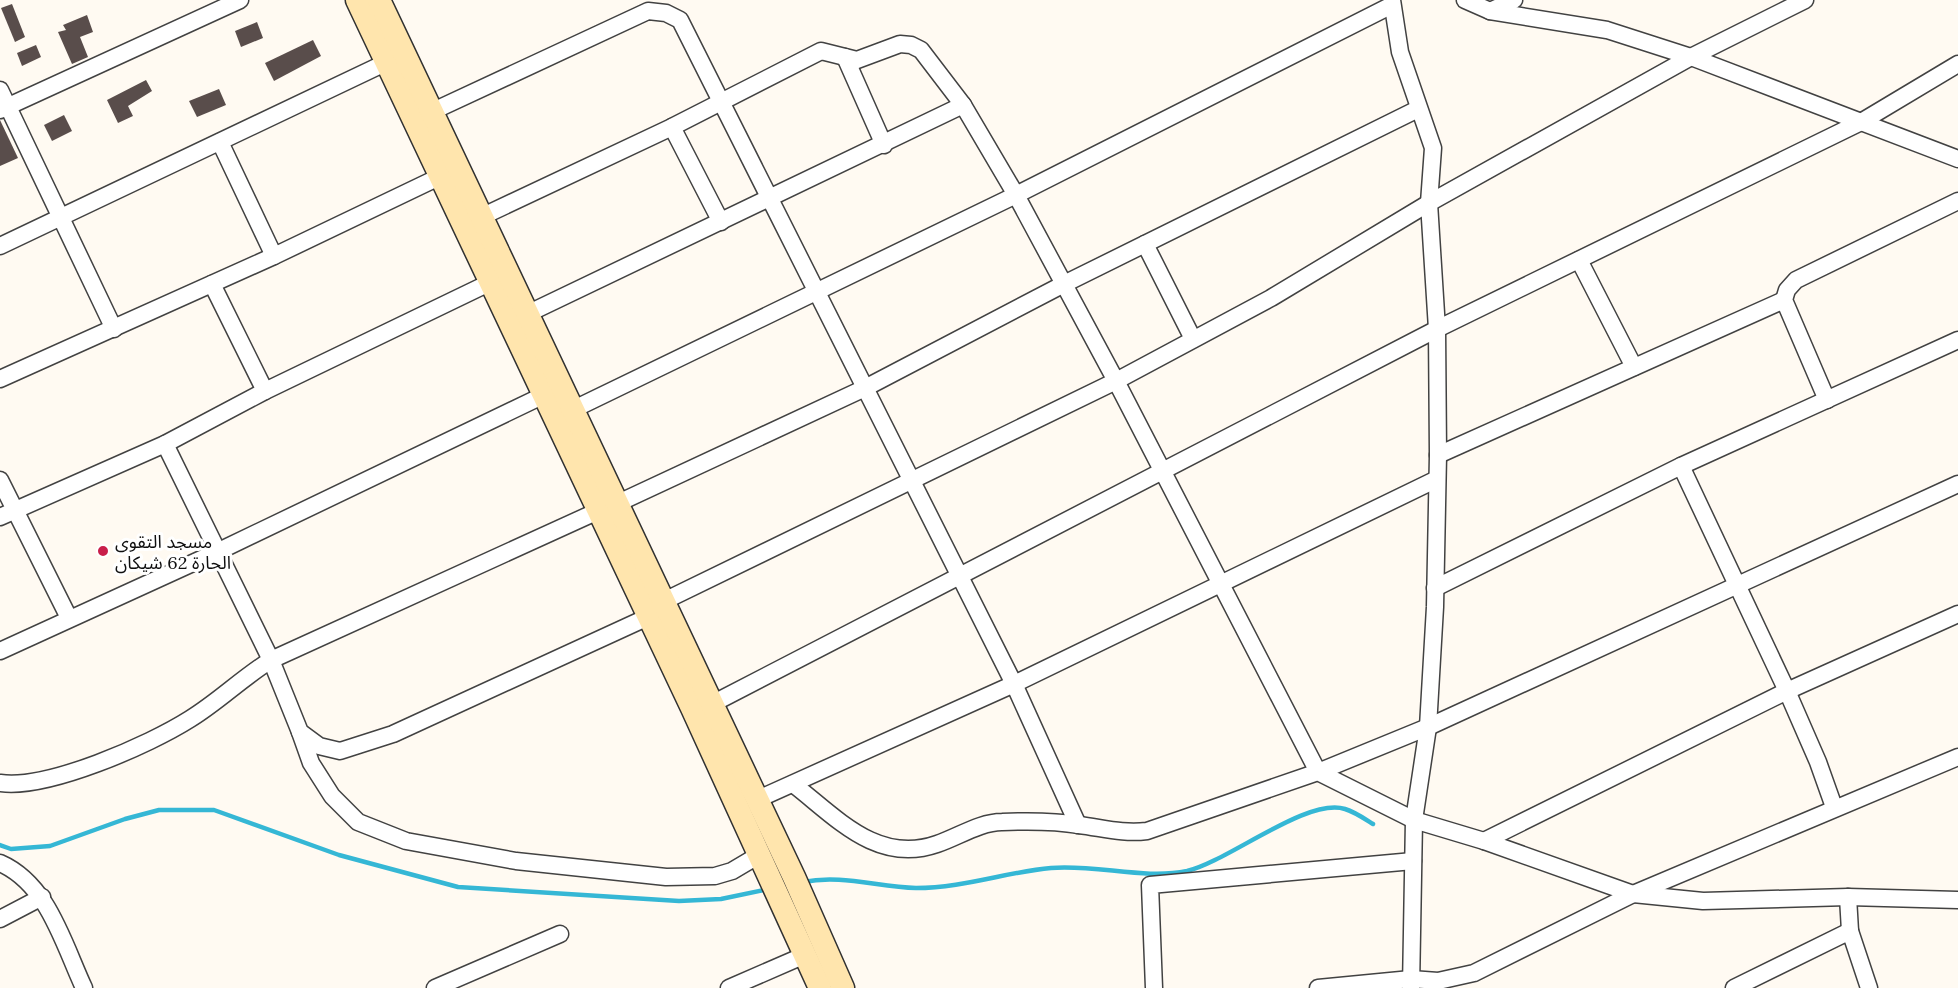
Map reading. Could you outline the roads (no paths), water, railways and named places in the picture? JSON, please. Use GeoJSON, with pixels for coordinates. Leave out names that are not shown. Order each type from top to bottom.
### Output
{"type":"FeatureCollection","features":[{"type":"Feature","properties":{"kind":"main road"},"geometry":{"type":"LineString","coordinates":[[357,0],[542,396],[607,507],[655,609],[771,880],[794,904],[843,988]]}},
{"type":"Feature","properties":{"kind":"main road"},"geometry":{"type":"LineString","coordinates":[[379,0],[572,410],[607,507]]}},
{"type":"Feature","properties":{"kind":"main road"},"geometry":{"type":"LineString","coordinates":[[655,609],[710,705],[794,876],[794,904],[805,955],[820,988]]}},
{"type":"Feature","properties":{"kind":"street"},"geometry":{"type":"LineString","coordinates":[[4,108],[240,0]]}},
{"type":"Feature","properties":{"kind":"street"},"geometry":{"type":"LineString","coordinates":[[1465,0],[1490,11],[1607,30],[1691,57],[1958,159]]}},
{"type":"Feature","properties":{"kind":"street"},"geometry":{"type":"LineString","coordinates":[[1490,11],[1514,0]]}},
{"type":"Feature","properties":{"kind":"street"},"geometry":{"type":"LineString","coordinates":[[300,732],[319,746],[340,751],[361,746],[434,716],[655,609],[1116,381],[1271,298],[1429,203],[1691,57],[1805,0]]}},
{"type":"Feature","properties":{"kind":"street"},"geometry":{"type":"LineString","coordinates":[[572,410],[1016,195],[1392,3],[1400,52],[1433,148],[1429,203],[1437,330],[1438,455],[1435,588],[1428,727],[1414,820],[1411,984]]}},
{"type":"Feature","properties":{"kind":"street"},"geometry":{"type":"LineString","coordinates":[[431,112],[648,11],[666,13],[680,20],[1014,684],[1078,825]]}},
{"type":"Feature","properties":{"kind":"street"},"geometry":{"type":"LineString","coordinates":[[481,217],[672,127],[821,51],[857,60],[900,44],[911,45],[921,50],[963,105],[1016,195],[1116,381],[1318,772],[1414,820],[1485,841],[1633,894],[1703,901],[1848,897],[1958,900]]}},
{"type":"Feature","properties":{"kind":"street"},"geometry":{"type":"LineString","coordinates":[[845,57],[884,145]]}},
{"type":"Feature","properties":{"kind":"street"},"geometry":{"type":"LineString","coordinates":[[0,246],[385,63]]}},
{"type":"Feature","properties":{"kind":"street"},"geometry":{"type":"LineString","coordinates":[[710,705],[1161,470],[1437,330],[1862,122],[1958,64]]}},
{"type":"Feature","properties":{"kind":"street"},"geometry":{"type":"LineString","coordinates":[[0,90],[4,108],[61,218],[114,329]]}},
{"type":"Feature","properties":{"kind":"street"},"geometry":{"type":"LineString","coordinates":[[527,314],[884,145],[963,105]]}},
{"type":"Feature","properties":{"kind":"street"},"geometry":{"type":"LineString","coordinates":[[0,783],[37,781],[103,760],[152,740],[190,719],[271,660],[865,388],[1064,284],[1418,109]]}},
{"type":"Feature","properties":{"kind":"street"},"geometry":{"type":"LineString","coordinates":[[672,127],[722,222]]}},
{"type":"Feature","properties":{"kind":"street"},"geometry":{"type":"LineString","coordinates":[[220,142],[274,256]]}},
{"type":"Feature","properties":{"kind":"street"},"geometry":{"type":"LineString","coordinates":[[0,379],[274,256],[439,177]]}},
{"type":"Feature","properties":{"kind":"street"},"geometry":{"type":"LineString","coordinates":[[1827,400],[1784,300],[1787,290],[1796,280],[1958,201]]}},
{"type":"Feature","properties":{"kind":"street"},"geometry":{"type":"LineString","coordinates":[[1145,244],[1193,339]]}},
{"type":"Feature","properties":{"kind":"street"},"geometry":{"type":"LineString","coordinates":[[1579,260],[1634,367]]}},
{"type":"Feature","properties":{"kind":"street"},"geometry":{"type":"LineString","coordinates":[[7,514],[165,444],[265,391],[489,283]]}},
{"type":"Feature","properties":{"kind":"street"},"geometry":{"type":"LineString","coordinates":[[212,284],[265,391]]}},
{"type":"Feature","properties":{"kind":"street"},"geometry":{"type":"LineString","coordinates":[[1438,455],[1784,300]]}},
{"type":"Feature","properties":{"kind":"street"},"geometry":{"type":"LineString","coordinates":[[1435,588],[1681,466],[1958,342]]}},
{"type":"Feature","properties":{"kind":"street"},"geometry":{"type":"LineString","coordinates":[[0,651],[219,551],[542,396]]}},
{"type":"Feature","properties":{"kind":"street"},"geometry":{"type":"LineString","coordinates":[[165,444],[271,660],[310,763],[332,796],[358,822],[406,841],[516,861],[675,877],[715,876],[732,871],[759,855]]}},
{"type":"Feature","properties":{"kind":"street"},"geometry":{"type":"LineString","coordinates":[[1681,466],[1787,691],[1818,762],[1834,807]]}},
{"type":"Feature","properties":{"kind":"street"},"geometry":{"type":"LineString","coordinates":[[756,800],[1014,684],[1437,479]]}},
{"type":"Feature","properties":{"kind":"street"},"geometry":{"type":"LineString","coordinates":[[0,480],[7,514],[69,618]]}},
{"type":"Feature","properties":{"kind":"street"},"geometry":{"type":"LineString","coordinates":[[794,783],[854,832],[873,843],[890,848],[909,850],[934,845],[984,824],[1000,822],[1078,825],[1128,833],[1148,831],[1318,772],[1428,727],[1958,484]]}},
{"type":"Feature","properties":{"kind":"street"},"geometry":{"type":"LineString","coordinates":[[1485,841],[1787,691],[1958,614]]}},
{"type":"Feature","properties":{"kind":"street"},"geometry":{"type":"LineString","coordinates":[[1318,988],[1411,984],[1474,973],[1633,894],[1834,807],[1958,758]]}},
{"type":"Feature","properties":{"kind":"street"},"geometry":{"type":"LineString","coordinates":[[1154,988],[1150,885],[1413,861]]}},
{"type":"Feature","properties":{"kind":"street"},"geometry":{"type":"LineString","coordinates":[[0,863],[21,874],[42,897],[84,988]]}},
{"type":"Feature","properties":{"kind":"street"},"geometry":{"type":"LineString","coordinates":[[0,919],[42,897]]}},
{"type":"Feature","properties":{"kind":"street"},"geometry":{"type":"LineString","coordinates":[[1848,897],[1850,931],[1869,988]]}},
{"type":"Feature","properties":{"kind":"street"},"geometry":{"type":"LineString","coordinates":[[1734,988],[1850,931]]}},
{"type":"Feature","properties":{"kind":"street"},"geometry":{"type":"LineString","coordinates":[[435,988],[560,934]]}},
{"type":"Feature","properties":{"kind":"street"},"geometry":{"type":"LineString","coordinates":[[729,988],[805,955]]}},
{"type":"Feature","properties":{"kind":"waterway"},"geometry":{"type":"LineString","coordinates":[[803,882],[831,879],[916,888],[968,883],[1051,868],[1171,873],[1187,871],[1204,865],[1310,812],[1329,808],[1345,809],[1373,824]]}},
{"type":"Feature","properties":{"kind":"waterway"},"geometry":{"type":"LineString","coordinates":[[0,845],[11,849],[50,846],[125,819],[159,810],[214,810],[339,855],[458,887],[679,901],[721,899],[769,889]]}},
{"type":"Feature","properties":{"kind":"place","name":"مسجد التقوى الحارة 62 شيكان"},"geometry":{"type":"Point","coordinates":[103,551]}}]}
